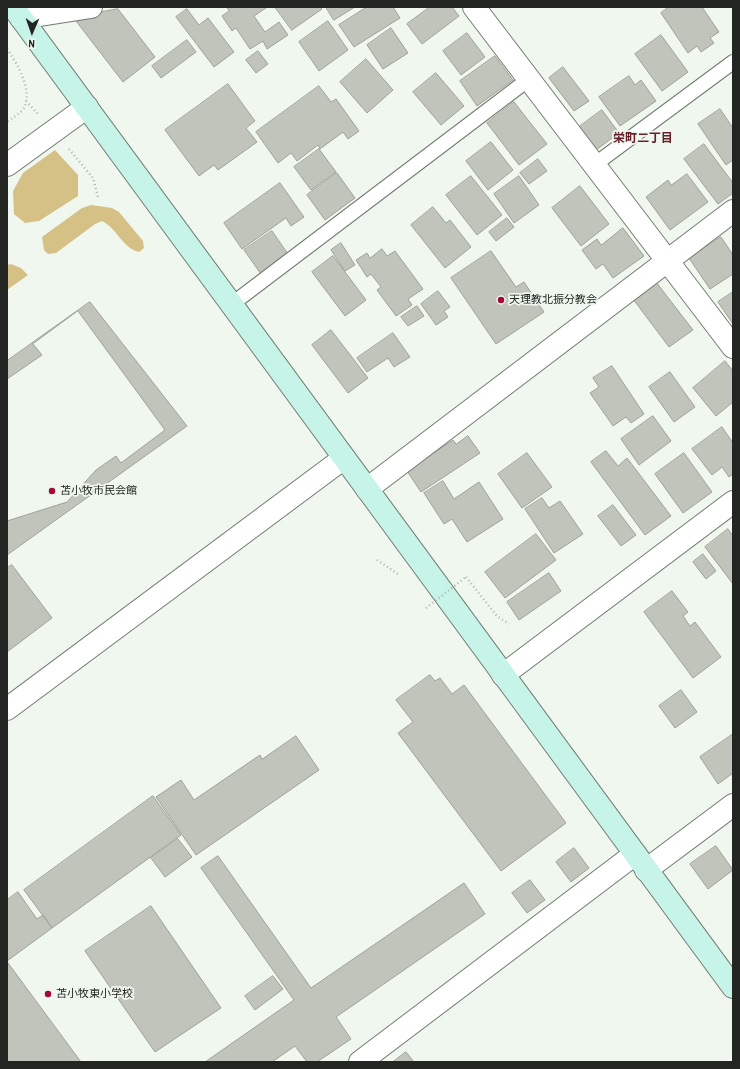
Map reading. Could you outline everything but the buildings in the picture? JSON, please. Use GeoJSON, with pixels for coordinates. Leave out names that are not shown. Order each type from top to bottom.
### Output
{"type":"FeatureCollection","features":[{"type":"Feature","properties":{"kind":"street"},"geometry":{"type":"LineString","coordinates":[[17,12],[92,7]]}},
{"type":"Feature","properties":{"kind":"street"},"geometry":{"type":"LineString","coordinates":[[474,7],[733,347]]}},
{"type":"Feature","properties":{"kind":"street"},"geometry":{"type":"LineString","coordinates":[[17,12],[733,987]]}},
{"type":"Feature","properties":{"kind":"street"},"geometry":{"type":"LineString","coordinates":[[7,165],[86,107]]}},
{"type":"Feature","properties":{"kind":"street"},"geometry":{"type":"LineString","coordinates":[[366,488],[733,211]]}},
{"type":"Feature","properties":{"kind":"street"},"geometry":{"type":"LineString","coordinates":[[7,709],[344,458]]}},
{"type":"Feature","properties":{"kind":"street"},"geometry":{"type":"LineString","coordinates":[[504,675],[733,502]]}},
{"type":"Feature","properties":{"kind":"street"},"geometry":{"type":"LineString","coordinates":[[360,1062],[641,862],[733,805]]}},
{"type":"Feature","properties":{"kind":"lane"},"geometry":{"type":"LineString","coordinates":[[594,165],[733,62]]}},
{"type":"Feature","properties":{"kind":"lane"},"geometry":{"type":"LineString","coordinates":[[232,304],[529,79]]}},
{"type":"Feature","properties":{"kind":"path"},"geometry":{"type":"LineString","coordinates":[[7,49],[23,74],[26,101],[24,110],[7,122]]}},
{"type":"Feature","properties":{"kind":"path"},"geometry":{"type":"LineString","coordinates":[[376,560],[399,574]]}},
{"type":"Feature","properties":{"kind":"path"},"geometry":{"type":"LineString","coordinates":[[426,608],[466,577],[497,616],[509,624]]}},
{"type":"Feature","properties":{"kind":"shaded area"},"geometry":{"type":"Polygon","coordinates":[[[55,150],[78,175],[78,196],[39,221],[25,223],[14,214],[13,191],[23,173],[55,150]]]}},
{"type":"Feature","properties":{"kind":"shaded area"},"geometry":{"type":"Polygon","coordinates":[[[91,205],[112,208],[119,212],[143,241],[144,248],[139,252],[133,250],[112,228],[102,221],[95,224],[56,253],[48,254],[44,250],[42,237],[82,208],[91,205]]]}},
{"type":"Feature","properties":{"kind":"shaded area"},"geometry":{"type":"Polygon","coordinates":[[[11,264],[21,268],[28,275],[7,290],[7,265],[11,264]]]}},
{"type":"Feature","properties":{"kind":"place","name":"天理教北振分教会"},"geometry":{"type":"Point","coordinates":[501,300]}},
{"type":"Feature","properties":{"kind":"place","name":"苫小牧市民会館"},"geometry":{"type":"Point","coordinates":[52,491]}},
{"type":"Feature","properties":{"kind":"place","name":"苫小牧東小学校"},"geometry":{"type":"Point","coordinates":[48,994]}},
{"type":"Feature","properties":{"kind":"district","name":"栄町二丁目"},"geometry":{"type":"Point","coordinates":[643,139]}}]}
